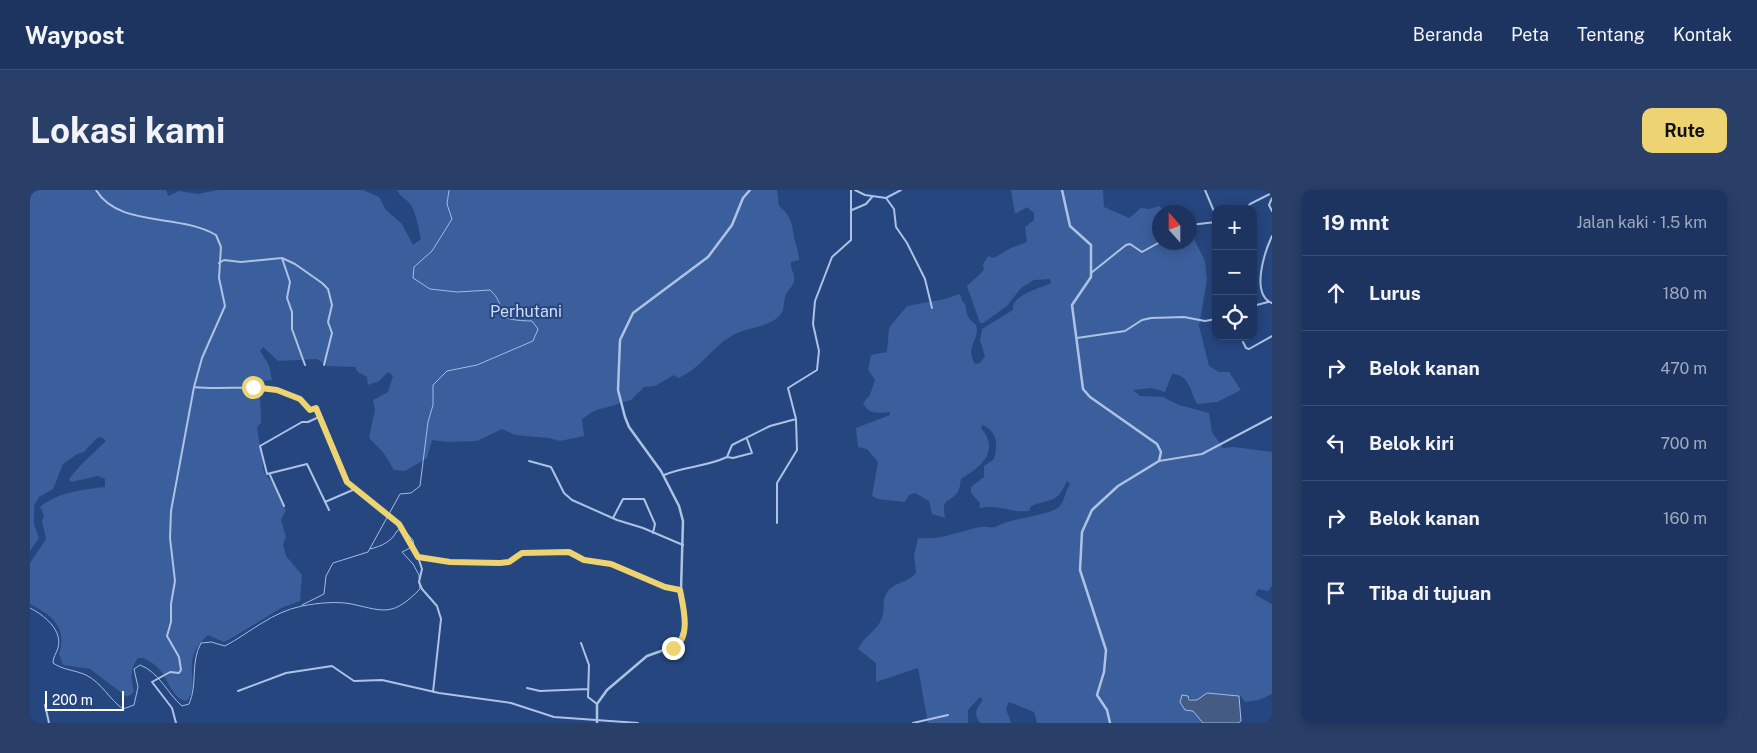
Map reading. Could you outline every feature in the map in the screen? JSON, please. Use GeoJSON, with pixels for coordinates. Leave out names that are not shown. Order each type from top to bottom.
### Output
{"type":"FeatureCollection","features":[{"type":"Feature","properties":{"kind":"street"},"geometry":{"type":"LineString","coordinates":[[96,190],[104,203],[125,214],[176,221],[215,234],[220,244],[219,278],[224,299],[224,309],[202,358],[194,387],[170,515],[170,538],[175,581],[171,604],[171,622],[167,636],[179,657],[181,670],[179,673],[170,672],[159,679],[153,680],[152,683],[172,708],[176,723]]}},
{"type":"Feature","properties":{"kind":"street"},"geometry":{"type":"LineString","coordinates":[[597,722],[597,704],[607,690],[647,656],[678,644],[685,622],[680,590],[684,529],[682,514],[664,475],[629,427],[625,417],[618,390],[620,340],[633,313],[708,257],[730,230],[743,198],[750,190]]}},
{"type":"Feature","properties":{"kind":"street"},"geometry":{"type":"LineString","coordinates":[[777,523],[778,480],[797,450],[796,419],[788,388],[818,370],[818,351],[813,324],[814,300],[832,257],[851,240],[853,190],[872,197],[886,198],[901,190]]}},
{"type":"Feature","properties":{"kind":"street"},"geometry":{"type":"LineString","coordinates":[[1062,190],[1070,226],[1090,243],[1091,274],[1089,281],[1072,304],[1085,392],[1157,444],[1161,452],[1159,461]]}},
{"type":"Feature","properties":{"kind":"street"},"geometry":{"type":"LineString","coordinates":[[1205,190],[1212,207]]}},
{"type":"Feature","properties":{"kind":"street"},"geometry":{"type":"LineString","coordinates":[[1249,205],[1272,193]]}},
{"type":"Feature","properties":{"kind":"street"},"geometry":{"type":"LineString","coordinates":[[852,210],[866,204],[872,197]]}},
{"type":"Feature","properties":{"kind":"street"},"geometry":{"type":"LineString","coordinates":[[886,198],[894,209],[896,228],[907,242],[925,279],[932,308]]}},
{"type":"Feature","properties":{"kind":"street"},"geometry":{"type":"LineString","coordinates":[[1272,198],[1269,205],[1272,210]]}},
{"type":"Feature","properties":{"kind":"street"},"geometry":{"type":"LineString","coordinates":[[1197,225],[1212,223]]}},
{"type":"Feature","properties":{"kind":"street"},"geometry":{"type":"LineString","coordinates":[[1272,236],[1264,254],[1260,282],[1262,292],[1272,304]]}},
{"type":"Feature","properties":{"kind":"street"},"geometry":{"type":"LineString","coordinates":[[1091,274],[1126,245],[1130,244],[1142,252],[1152,246]]}},
{"type":"Feature","properties":{"kind":"street"},"geometry":{"type":"LineString","coordinates":[[220,263],[224,260],[241,262],[282,258],[309,273],[328,289],[332,307],[328,322],[332,333],[324,366]]}},
{"type":"Feature","properties":{"kind":"street"},"geometry":{"type":"LineString","coordinates":[[282,258],[290,282],[287,298],[292,312],[292,330],[305,365]]}},
{"type":"Feature","properties":{"kind":"street"},"geometry":{"type":"LineString","coordinates":[[1257,305],[1269,302]]}},
{"type":"Feature","properties":{"kind":"street"},"geometry":{"type":"LineString","coordinates":[[1078,338],[1126,331],[1142,320],[1151,318],[1184,317],[1205,321],[1212,320]]}},
{"type":"Feature","properties":{"kind":"street"},"geometry":{"type":"LineString","coordinates":[[1243,342],[1246,348],[1249,349],[1272,336]]}},
{"type":"Feature","properties":{"kind":"street"},"geometry":{"type":"LineString","coordinates":[[194,387],[250,387],[276,390],[300,399],[310,410],[316,408],[347,482],[388,514],[404,531],[418,557],[422,569],[419,582],[422,589],[437,606],[441,619],[433,692]]}},
{"type":"Feature","properties":{"kind":"street"},"geometry":{"type":"LineString","coordinates":[[284,506],[270,474],[266,473],[261,443],[275,439],[302,422],[308,422],[320,416]]}},
{"type":"Feature","properties":{"kind":"street"},"geometry":{"type":"LineString","coordinates":[[1110,723],[1109,714],[1097,693],[1104,672],[1105,646],[1082,581],[1079,561],[1080,540],[1089,515],[1123,482],[1159,461],[1202,454],[1272,417]]}},
{"type":"Feature","properties":{"kind":"street"},"geometry":{"type":"LineString","coordinates":[[727,457],[732,445],[770,426],[796,419]]}},
{"type":"Feature","properties":{"kind":"street"},"geometry":{"type":"LineString","coordinates":[[664,475],[688,467],[710,465],[727,457],[735,458],[752,453],[747,439]]}},
{"type":"Feature","properties":{"kind":"street"},"geometry":{"type":"LineString","coordinates":[[528,461],[551,467],[564,493],[570,498],[612,518],[683,545]]}},
{"type":"Feature","properties":{"kind":"street"},"geometry":{"type":"LineString","coordinates":[[270,474],[305,463],[317,483],[328,510]]}},
{"type":"Feature","properties":{"kind":"street"},"geometry":{"type":"LineString","coordinates":[[325,502],[355,489]]}},
{"type":"Feature","properties":{"kind":"street"},"geometry":{"type":"LineString","coordinates":[[612,518],[623,499],[644,499],[654,524],[653,532]]}},
{"type":"Feature","properties":{"kind":"street"},"geometry":{"type":"LineString","coordinates":[[418,557],[450,562],[500,563],[509,562],[522,553],[569,552],[584,560],[611,564],[665,587],[680,590]]}},
{"type":"Feature","properties":{"kind":"street"},"geometry":{"type":"LineString","coordinates":[[581,643],[589,665],[588,699],[597,704]]}},
{"type":"Feature","properties":{"kind":"street"},"geometry":{"type":"LineString","coordinates":[[238,691],[256,682],[286,673],[330,666],[336,668],[352,680],[382,680],[433,692],[511,703],[552,717],[580,718],[597,722],[638,723]]}},
{"type":"Feature","properties":{"kind":"street"},"geometry":{"type":"LineString","coordinates":[[527,688],[540,691],[588,689]]}},
{"type":"Feature","properties":{"kind":"street"},"geometry":{"type":"LineString","coordinates":[[45,705],[49,723]]}},
{"type":"Feature","properties":{"kind":"street"},"geometry":{"type":"LineString","coordinates":[[913,723],[948,715]]}},
{"type":"Feature","properties":{"kind":"green space","name":"Perhutani"},"geometry":{"type":"Polygon","coordinates":[[[30,190],[166,190],[168,196],[179,191],[198,194],[218,190],[363,190],[379,197],[386,210],[402,224],[413,245],[421,239],[416,217],[411,205],[397,190],[777,190],[779,206],[786,213],[791,223],[799,260],[791,262],[794,282],[786,295],[783,310],[779,317],[768,323],[735,334],[720,344],[694,369],[686,374],[678,378],[674,375],[655,386],[644,387],[631,400],[594,411],[582,419],[584,436],[560,441],[549,438],[515,435],[502,429],[477,441],[448,442],[432,440],[427,458],[405,471],[394,470],[383,452],[369,438],[375,410],[373,400],[388,392],[393,376],[388,372],[379,381],[368,385],[367,377],[358,372],[355,367],[327,366],[317,359],[278,361],[263,347],[260,351],[269,365],[272,380],[259,381],[261,423],[257,427],[264,473],[271,481],[286,510],[281,520],[286,537],[283,544],[286,556],[302,575],[300,601],[281,608],[224,642],[208,635],[199,644],[194,653],[191,693],[187,701],[178,697],[157,667],[143,658],[138,658],[133,666],[134,692],[127,697],[90,669],[63,665],[59,654],[61,645],[60,630],[51,618],[30,604],[30,563],[46,539],[42,521],[44,515],[40,507],[62,495],[105,487],[105,479],[98,476],[71,482],[69,479],[106,441],[101,437],[97,438],[84,452],[77,454],[63,464],[53,489],[39,497],[34,506],[34,525],[39,538],[30,551],[30,190]]]}},
{"type":"Feature","properties":{"kind":"green space"},"geometry":{"type":"Polygon","coordinates":[[[1011,190],[1103,190],[1104,207],[1129,218],[1141,208],[1152,208],[1152,250],[1197,250],[1197,245],[1205,261],[1207,280],[1199,326],[1209,366],[1219,372],[1229,372],[1241,390],[1217,402],[1197,404],[1189,384],[1183,377],[1172,374],[1165,392],[1151,388],[1133,390],[1140,396],[1163,397],[1179,405],[1209,413],[1212,432],[1223,448],[1234,447],[1272,452],[1272,586],[1268,591],[1258,589],[1255,595],[1272,604],[1272,694],[1259,700],[1245,702],[1241,696],[1207,693],[1197,700],[1182,696],[1203,723],[1037,723],[1034,712],[1009,702],[1006,709],[1011,723],[980,723],[976,714],[983,700],[980,697],[968,710],[968,723],[928,723],[918,668],[876,682],[876,663],[858,649],[880,622],[885,596],[890,589],[916,573],[914,555],[918,538],[942,537],[980,527],[996,527],[1010,521],[1048,512],[1060,506],[1070,484],[1067,481],[1056,497],[1031,506],[1029,511],[993,507],[979,508],[980,503],[971,493],[971,487],[984,477],[984,466],[994,459],[996,449],[994,435],[982,425],[981,428],[989,444],[986,458],[961,479],[958,492],[945,504],[945,518],[932,514],[929,501],[915,493],[909,495],[905,502],[878,499],[872,496],[878,462],[867,449],[858,447],[856,428],[890,415],[890,412],[878,413],[868,410],[863,403],[870,395],[875,380],[868,370],[871,355],[887,352],[889,328],[907,306],[945,299],[960,294],[965,304],[966,312],[976,325],[977,330],[971,352],[975,364],[980,363],[985,356],[980,340],[982,329],[1013,310],[1016,300],[1021,296],[1051,283],[1050,279],[1034,280],[1021,288],[1007,306],[983,323],[980,323],[967,286],[984,270],[983,264],[988,256],[994,258],[1011,248],[1027,242],[1025,227],[1034,220],[1034,213],[1027,207],[1015,214],[1011,190]]]}},
{"type":"Feature","properties":{"kind":"shaded area"},"geometry":{"type":"Polygon","coordinates":[[[1207,693],[1239,696],[1241,721],[1238,723],[1203,723],[1193,711],[1185,710],[1180,702],[1182,695],[1188,696],[1189,700],[1197,700],[1207,693]]]}},
{"type":"Feature","properties":{"kind":"waterway"},"geometry":{"type":"LineString","coordinates":[[302,605],[324,594],[326,576],[333,563],[368,552],[400,494],[411,493],[420,486],[428,422],[433,405],[433,385],[447,371],[477,365],[533,341],[538,329],[532,321],[509,319],[504,316],[496,297],[490,290],[457,292],[430,289],[413,278],[414,267],[432,251],[452,219],[447,204],[449,190]]}},
{"type":"Feature","properties":{"kind":"waterway"},"geometry":{"type":"LineString","coordinates":[[30,608],[46,619],[58,635],[58,648],[53,663],[92,678],[123,709],[134,705],[138,687],[134,669],[140,665],[147,668],[158,678],[182,706],[189,704],[192,696],[196,658],[201,643],[211,642],[225,646],[271,618],[302,606],[340,603],[389,610],[403,604],[420,589],[419,575],[413,564],[402,552],[414,546],[413,540],[402,528],[386,543],[370,549]]}},
{"type":"Feature","properties":{"kind":"route"},"geometry":{"type":"LineString","coordinates":[[253,387],[277,390],[285,395],[300,399],[310,410],[316,408],[347,482],[399,524],[418,557],[450,562],[506,563],[522,553],[548,554],[569,552],[584,560],[611,564],[665,587],[680,590],[685,622],[680,642],[673,648]]}}]}
